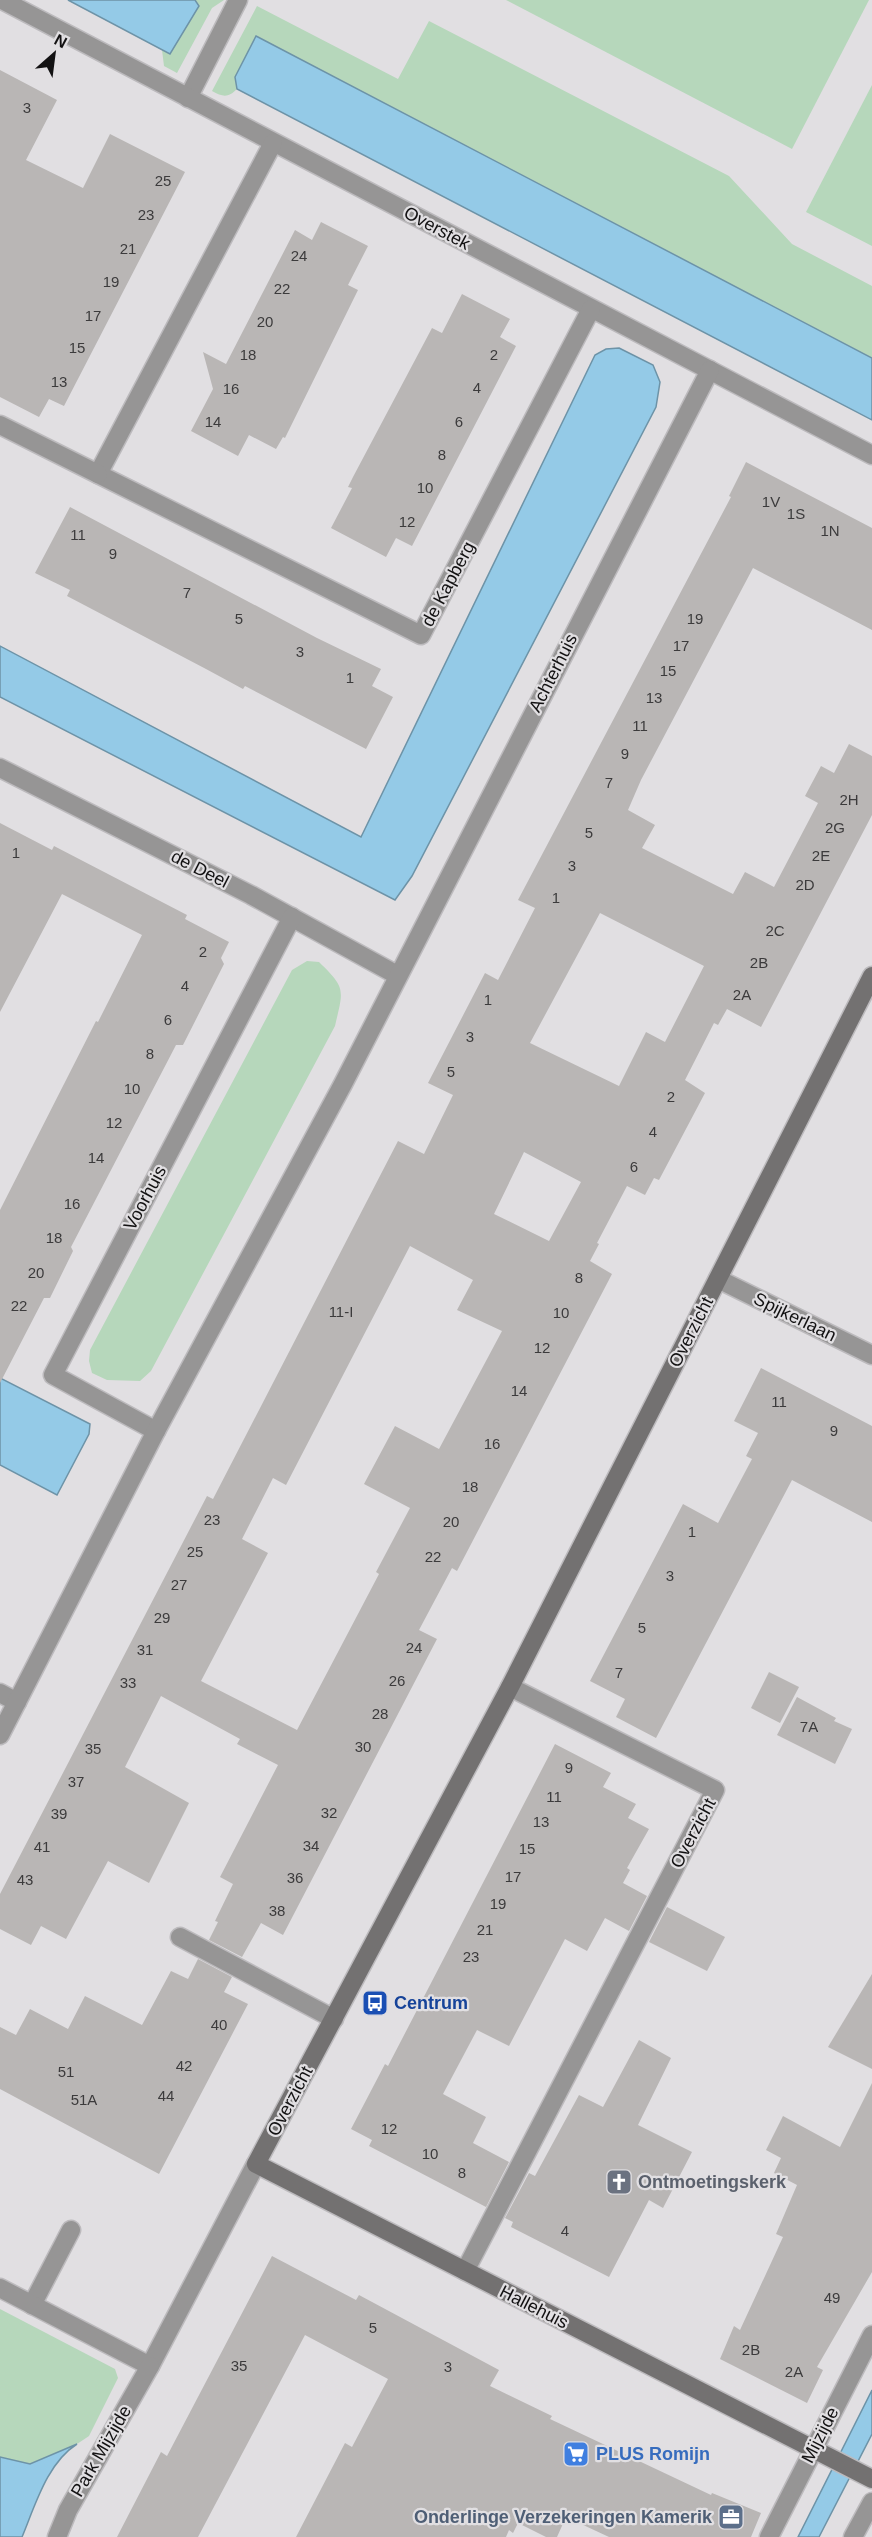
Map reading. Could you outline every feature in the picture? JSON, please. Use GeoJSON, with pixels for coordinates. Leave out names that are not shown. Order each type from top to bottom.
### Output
{"type":"FeatureCollection","features":[{"type":"Feature","properties":{"kind":"street","name":"Overstek"},"geometry":{"type":"LineString","coordinates":[[2,0],[872,455]]}},
{"type":"Feature","properties":{"kind":"street"},"geometry":{"type":"LineString","coordinates":[[188,98],[238,0]]}},
{"type":"Feature","properties":{"kind":"street"},"geometry":{"type":"LineString","coordinates":[[98,474],[273,143]]}},
{"type":"Feature","properties":{"kind":"street","name":"de Kapberg"},"geometry":{"type":"LineString","coordinates":[[0,424],[421,634],[591,309]]}},
{"type":"Feature","properties":{"kind":"street","name":"Achterhuis"},"geometry":{"type":"LineString","coordinates":[[397,975],[710,370]]}},
{"type":"Feature","properties":{"kind":"street","name":"de Deel"},"geometry":{"type":"LineString","coordinates":[[0,768],[292,917],[397,975]]}},
{"type":"Feature","properties":{"kind":"street","name":"Voorhuis"},"geometry":{"type":"LineString","coordinates":[[156,1431],[52,1375],[292,917]]}},
{"type":"Feature","properties":{"kind":"street"},"geometry":{"type":"LineString","coordinates":[[0,1735],[156,1431],[338,1095],[397,975]]}},
{"type":"Feature","properties":{"kind":"street","name":"Overzicht"},"geometry":{"type":"LineString","coordinates":[[150,2366],[510,1687],[872,976]]}},
{"type":"Feature","properties":{"kind":"street","name":"Spijkerlaan"},"geometry":{"type":"LineString","coordinates":[[718,1279],[872,1355]]}},
{"type":"Feature","properties":{"kind":"street","name":"Overzicht"},"geometry":{"type":"LineString","coordinates":[[465,2271],[715,1790],[510,1687]]}},
{"type":"Feature","properties":{"kind":"street"},"geometry":{"type":"LineString","coordinates":[[0,1693],[17,1702]]}},
{"type":"Feature","properties":{"kind":"street"},"geometry":{"type":"LineString","coordinates":[[180,1937],[334,2019]]}},
{"type":"Feature","properties":{"kind":"street","name":"Hallehuis"},"geometry":{"type":"LineString","coordinates":[[256,2164],[872,2480]]}},
{"type":"Feature","properties":{"kind":"street"},"geometry":{"type":"LineString","coordinates":[[32,2305],[70,2230]]}},
{"type":"Feature","properties":{"kind":"street"},"geometry":{"type":"LineString","coordinates":[[0,2289],[150,2366]]}},
{"type":"Feature","properties":{"kind":"street","name":"Mijzijde"},"geometry":{"type":"LineString","coordinates":[[769,2537],[872,2335]]}},
{"type":"Feature","properties":{"kind":"street","name":"Park Mijzijde"},"geometry":{"type":"LineString","coordinates":[[57,2537],[68,2510],[150,2366]]}},
{"type":"Feature","properties":{"kind":"street"},"geometry":{"type":"LineString","coordinates":[[853,2537],[872,2502]]}},
{"type":"Feature","properties":{"kind":"green space"},"geometry":{"type":"Polygon","coordinates":[[[195,0],[224,0],[212,8],[177,73],[164,66],[162,50],[170,54],[199,6],[195,0]]]}},
{"type":"Feature","properties":{"kind":"green space"},"geometry":{"type":"Polygon","coordinates":[[[506,0],[869,0],[792,149],[506,0]]]}},
{"type":"Feature","properties":{"kind":"green space"},"geometry":{"type":"Polygon","coordinates":[[[257,6],[398,79],[429,21],[729,176],[792,244],[872,286],[872,358],[257,37],[235,77],[237,89],[225,96],[212,91],[257,6]]]}},
{"type":"Feature","properties":{"kind":"green space"},"geometry":{"type":"Polygon","coordinates":[[[872,85],[872,246],[806,212],[872,85]]]}},
{"type":"Feature","properties":{"kind":"green space"},"geometry":{"type":"Polygon","coordinates":[[[307,961],[319,962],[338,985],[341,997],[335,1026],[151,1371],[140,1381],[107,1380],[92,1373],[89,1361],[90,1350],[292,970],[307,961]]]}},
{"type":"Feature","properties":{"kind":"green space"},"geometry":{"type":"Polygon","coordinates":[[[0,2309],[115,2369],[118,2378],[89,2436],[77,2444],[30,2464],[0,2457],[0,2309]]]}},
{"type":"Feature","properties":{"kind":"water"},"geometry":{"type":"Polygon","coordinates":[[[68,0],[195,0],[199,6],[170,54],[68,0]]]}},
{"type":"Feature","properties":{"kind":"water"},"geometry":{"type":"Polygon","coordinates":[[[256,36],[872,358],[872,420],[237,89],[235,77],[256,36]]]}},
{"type":"Feature","properties":{"kind":"water"},"geometry":{"type":"Polygon","coordinates":[[[619,348],[653,365],[660,382],[656,407],[412,876],[395,900],[0,697],[0,646],[361,837],[595,355],[606,349],[619,348]]]}},
{"type":"Feature","properties":{"kind":"water"},"geometry":{"type":"Polygon","coordinates":[[[0,1378],[90,1424],[89,1434],[57,1495],[0,1465],[0,1378]]]}},
{"type":"Feature","properties":{"kind":"water"},"geometry":{"type":"Polygon","coordinates":[[[872,2390],[872,2434],[819,2537],[798,2537],[872,2390]]]}},
{"type":"Feature","properties":{"kind":"water"},"geometry":{"type":"Polygon","coordinates":[[[77,2444],[58,2462],[50,2474],[22,2537],[0,2537],[0,2457],[30,2464],[77,2444]]]}},
{"type":"Feature","properties":{"kind":"building"},"geometry":{"type":"Polygon","coordinates":[[[0,70],[57,100],[26,160],[83,188],[110,134],[185,172],[64,406],[49,399],[39,417],[0,397],[0,70]]]}},
{"type":"Feature","properties":{"kind":"building"},"geometry":{"type":"Polygon","coordinates":[[[321,222],[368,246],[348,285],[358,290],[285,438],[283,437],[276,449],[249,435],[238,456],[191,431],[213,389],[203,352],[226,364],[295,230],[312,240],[321,222]]]}},
{"type":"Feature","properties":{"kind":"building"},"geometry":{"type":"Polygon","coordinates":[[[462,294],[510,319],[500,337],[516,346],[412,546],[396,538],[386,557],[331,528],[352,488],[348,487],[353,477],[432,328],[442,333],[462,294]]]}},
{"type":"Feature","properties":{"kind":"building"},"geometry":{"type":"Polygon","coordinates":[[[746,462],[872,528],[872,630],[753,568],[641,780],[628,810],[655,825],[642,848],[733,894],[745,872],[774,887],[818,803],[805,796],[821,766],[834,773],[849,744],[872,756],[872,815],[761,1027],[727,1009],[718,1025],[714,1023],[685,1080],[705,1093],[659,1180],[654,1178],[645,1195],[627,1186],[597,1243],[599,1244],[590,1261],[612,1274],[457,1571],[452,1568],[419,1630],[437,1639],[283,1935],[261,1923],[242,1957],[209,1940],[218,1922],[215,1921],[233,1884],[220,1877],[278,1765],[237,1744],[240,1739],[161,1696],[125,1767],[189,1803],[149,1883],[108,1861],[66,1939],[41,1926],[31,1945],[0,1929],[0,1894],[207,1496],[213,1499],[398,1141],[424,1154],[453,1095],[428,1083],[485,973],[498,980],[535,908],[518,900],[731,497],[729,496],[746,462]],[[600,913],[530,1043],[619,1086],[646,1032],[665,1042],[704,966],[600,913]],[[524,1152],[494,1214],[549,1241],[581,1182],[524,1152]],[[410,1246],[286,1485],[273,1478],[242,1539],[268,1553],[201,1681],[297,1730],[379,1574],[376,1572],[410,1508],[364,1484],[395,1426],[439,1449],[502,1331],[457,1310],[473,1280],[410,1246]]]}},
{"type":"Feature","properties":{"kind":"building"},"geometry":{"type":"Polygon","coordinates":[[[70,507],[317,638],[381,669],[372,686],[393,697],[366,749],[245,686],[243,689],[67,596],[70,590],[35,573],[70,507]]]}},
{"type":"Feature","properties":{"kind":"building"},"geometry":{"type":"Polygon","coordinates":[[[0,823],[52,850],[54,846],[187,915],[185,919],[229,942],[221,958],[224,964],[183,1045],[176,1045],[71,1247],[73,1251],[50,1298],[44,1298],[0,1383],[0,1210],[142,935],[62,894],[0,1012],[0,823]]]}},
{"type":"Feature","properties":{"kind":"building"},"geometry":{"type":"Polygon","coordinates":[[[761,1368],[872,1426],[872,1522],[792,1480],[656,1738],[616,1717],[625,1699],[590,1681],[683,1504],[718,1523],[752,1459],[746,1456],[758,1433],[734,1421],[761,1368]]]}},
{"type":"Feature","properties":{"kind":"building"},"geometry":{"type":"Polygon","coordinates":[[[769,1672],[799,1687],[780,1723],[751,1708],[769,1672]]]}},
{"type":"Feature","properties":{"kind":"building"},"geometry":{"type":"Polygon","coordinates":[[[797,1697],[836,1718],[834,1721],[852,1729],[835,1764],[777,1735],[797,1697]]]}},
{"type":"Feature","properties":{"kind":"building"},"geometry":{"type":"Polygon","coordinates":[[[555,1744],[611,1773],[603,1787],[636,1804],[628,1818],[649,1829],[627,1868],[630,1870],[623,1883],[647,1896],[629,1931],[605,1918],[587,1951],[565,1939],[509,2046],[477,2030],[443,2094],[486,2117],[473,2143],[509,2162],[486,2207],[369,2146],[372,2140],[351,2129],[385,2064],[388,2066],[555,1744]]]}},
{"type":"Feature","properties":{"kind":"building"},"geometry":{"type":"Polygon","coordinates":[[[667,1907],[725,1937],[707,1971],[649,1942],[667,1907]]]}},
{"type":"Feature","properties":{"kind":"building"},"geometry":{"type":"Polygon","coordinates":[[[198,1959],[232,1977],[224,1992],[248,2004],[159,2174],[0,2089],[0,2027],[16,2035],[30,2009],[68,2029],[85,1996],[142,2025],[171,1971],[188,1979],[198,1959]]]}},
{"type":"Feature","properties":{"kind":"building"},"geometry":{"type":"Polygon","coordinates":[[[872,1974],[872,2069],[828,2047],[872,1974]]]}},
{"type":"Feature","properties":{"kind":"building","name":"Ontmoetingskerk"},"geometry":{"type":"Polygon","coordinates":[[[639,2040],[671,2058],[638,2125],[692,2152],[663,2208],[649,2200],[609,2277],[511,2227],[513,2222],[505,2218],[529,2173],[535,2176],[579,2095],[603,2107],[639,2040]]]}},
{"type":"Feature","properties":{"kind":"building"},"geometry":{"type":"Polygon","coordinates":[[[872,2083],[872,2272],[817,2367],[823,2370],[807,2403],[720,2359],[734,2326],[740,2330],[783,2237],[776,2234],[797,2185],[774,2173],[781,2158],[766,2150],[783,2116],[840,2147],[872,2083]]]}},
{"type":"Feature","properties":{"kind":"building"},"geometry":{"type":"Polygon","coordinates":[[[272,2256],[356,2300],[359,2295],[499,2370],[490,2386],[552,2416],[550,2419],[711,2495],[712,2493],[761,2513],[751,2537],[609,2537],[566,2517],[557,2537],[546,2537],[518,2523],[513,2533],[509,2530],[506,2537],[296,2537],[345,2443],[352,2447],[388,2379],[305,2335],[198,2537],[117,2537],[161,2452],[167,2456],[272,2256]]]}},
{"type":"Feature","properties":{"kind":"place","name":"Centrum"},"geometry":{"type":"Point","coordinates":[375,2003]}},
{"type":"Feature","properties":{"kind":"place","name":"Ontmoetingskerk"},"geometry":{"type":"Point","coordinates":[619,2182]}},
{"type":"Feature","properties":{"kind":"place","name":"PLUS Romijn"},"geometry":{"type":"Point","coordinates":[576,2454]}},
{"type":"Feature","properties":{"kind":"place","name":"Onderlinge Verzekeringen Kamerik"},"geometry":{"type":"Point","coordinates":[731,2517]}}]}
